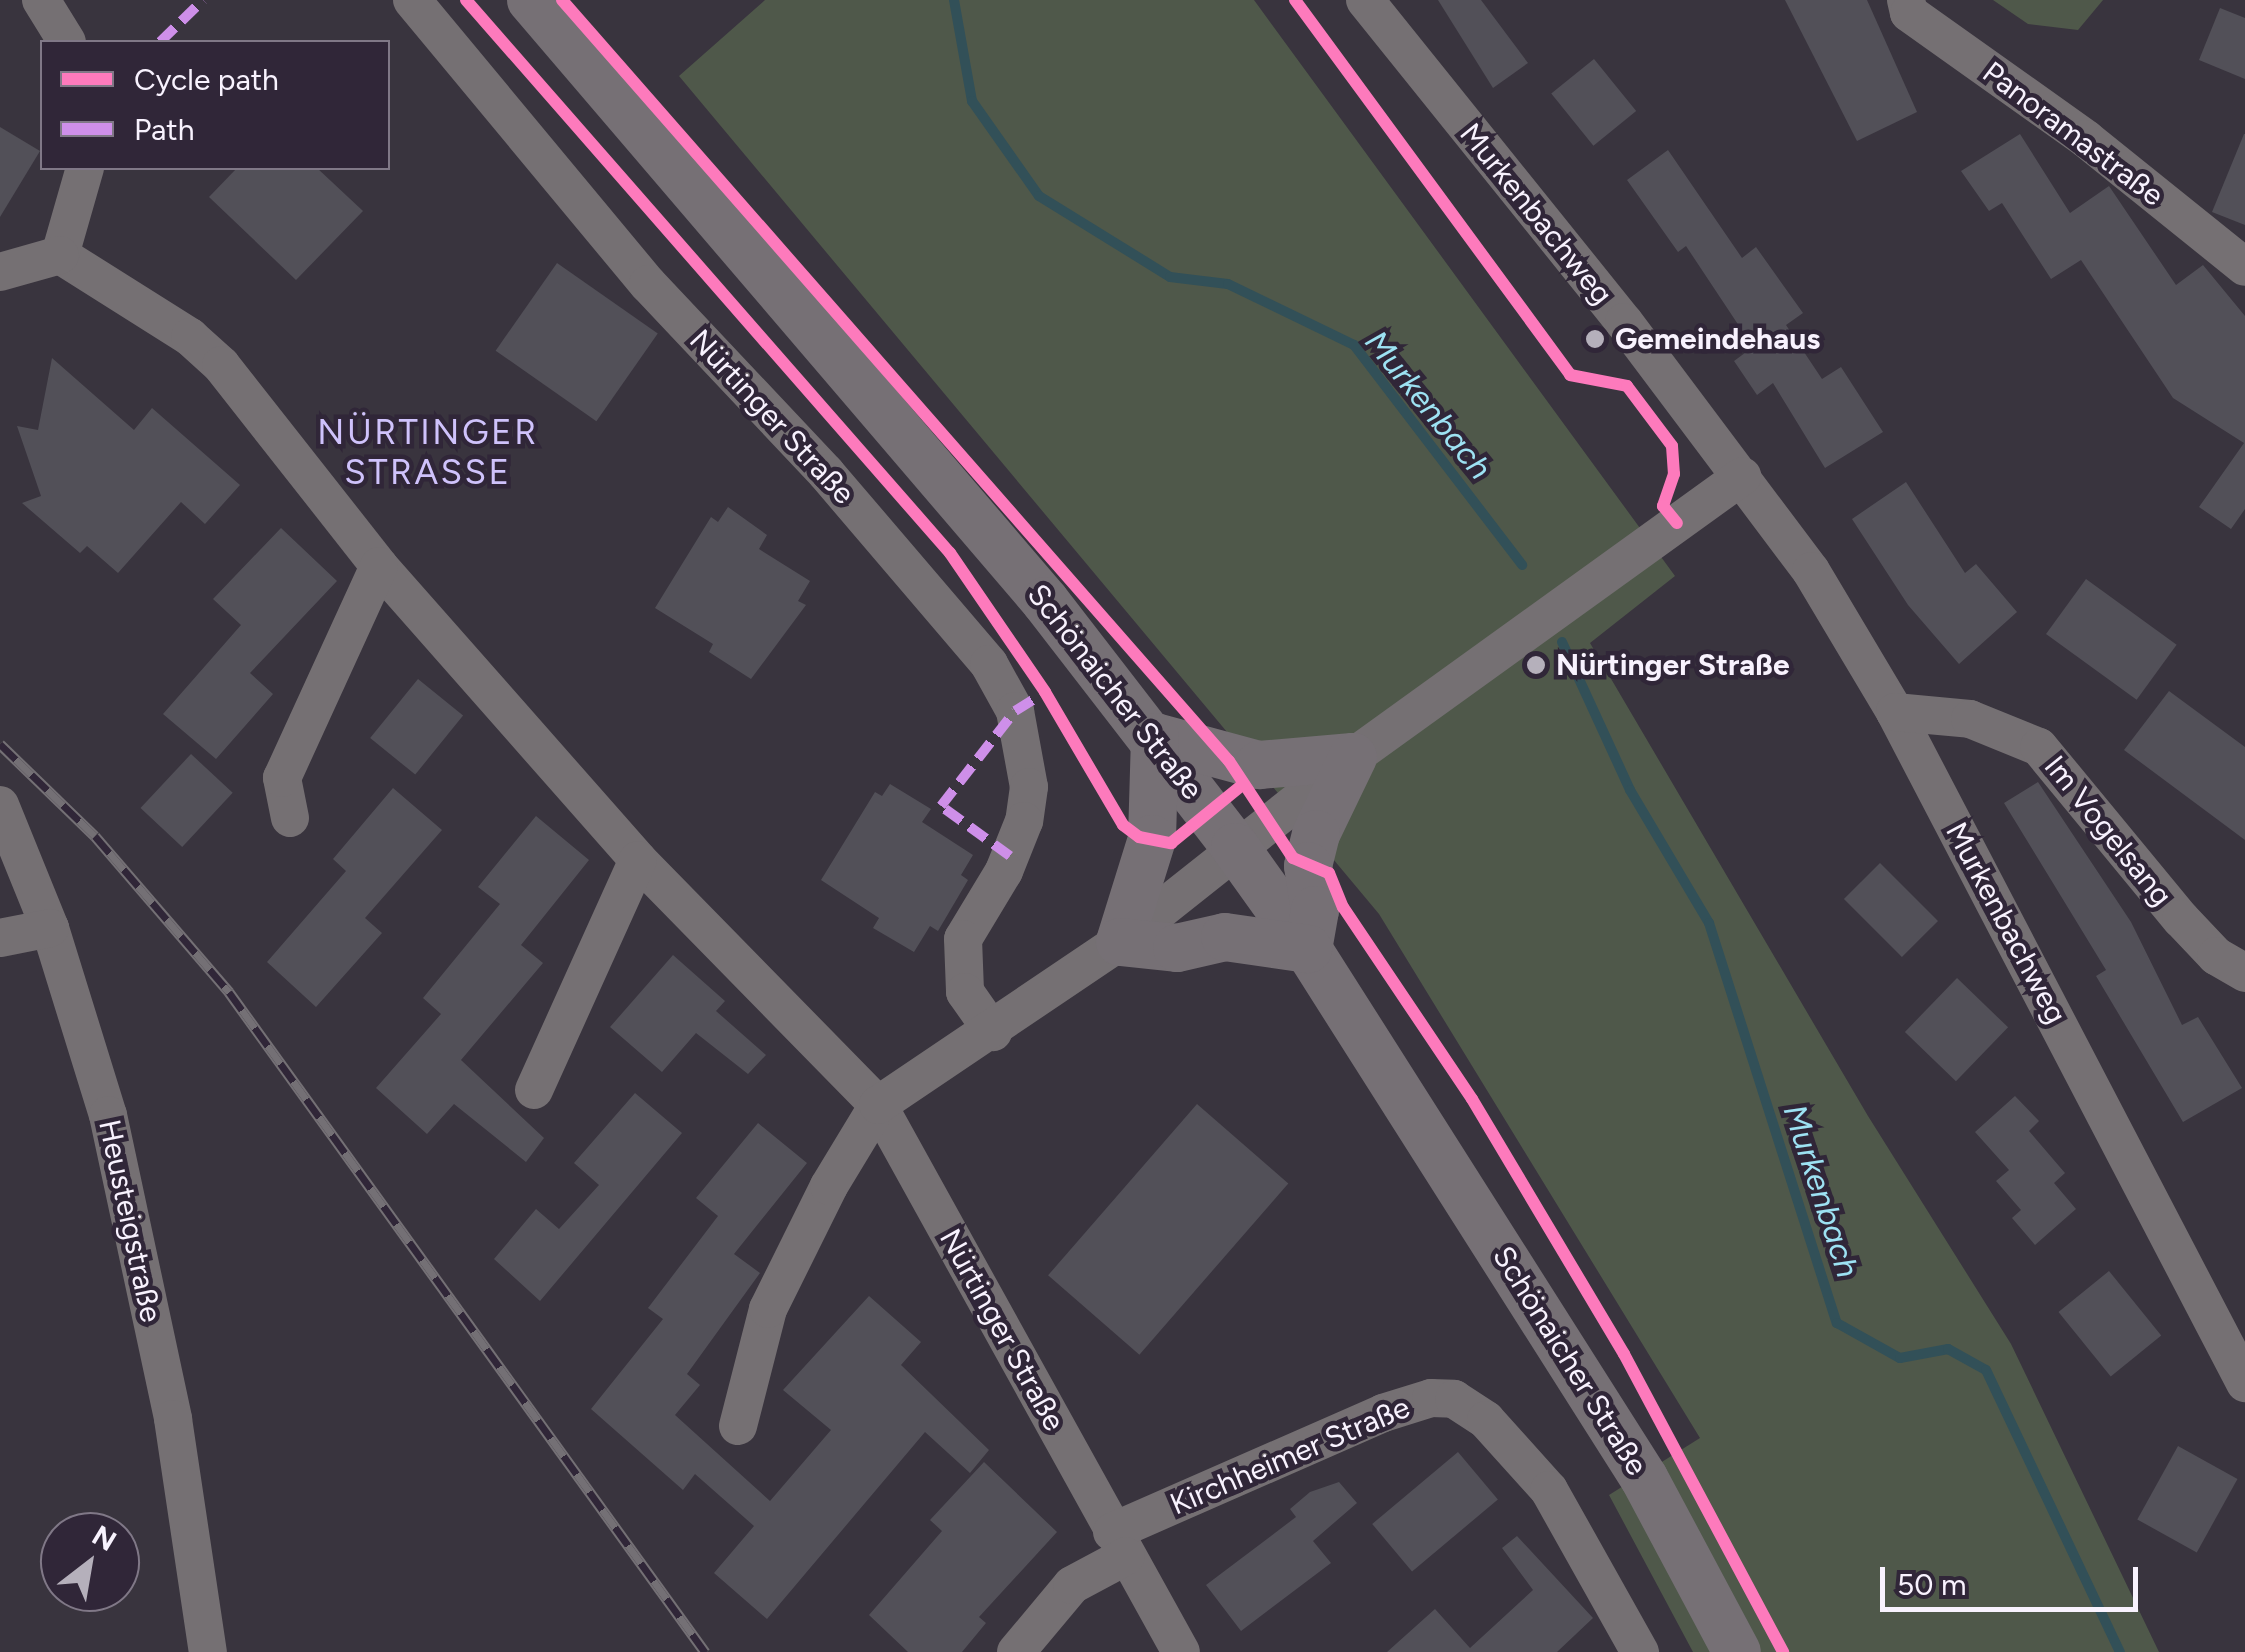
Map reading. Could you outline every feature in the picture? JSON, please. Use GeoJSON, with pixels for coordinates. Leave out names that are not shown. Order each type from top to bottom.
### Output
{"type":"FeatureCollection","features":[{"type":"Feature","properties":{"kind":"main road","name":"Schönaicher Straße"},"geometry":{"type":"LineString","coordinates":[[531,0],[1155,737],[1308,949],[1644,1478],[1737,1652]]}},
{"type":"Feature","properties":{"kind":"main road"},"geometry":{"type":"LineString","coordinates":[[1155,737],[1259,765],[1353,758],[1316,834],[1308,866],[1315,910],[1308,949],[1225,937],[1177,948],[1120,942],[1152,840],[1155,737]]}},
{"type":"Feature","properties":{"kind":"street"},"geometry":{"type":"LineString","coordinates":[[41,0],[66,40]]}},
{"type":"Feature","properties":{"kind":"street","name":"Nürtinger Straße"},"geometry":{"type":"LineString","coordinates":[[412,0],[648,284],[826,473],[989,664],[1015,712],[1029,788],[1024,821],[1004,871],[962,940],[965,992],[993,1032]]}},
{"type":"Feature","properties":{"kind":"street","name":"Murkenbachweg"},"geometry":{"type":"LineString","coordinates":[[1365,0],[1742,476],[1811,571],[1895,712],[2227,1313],[2245,1383]]}},
{"type":"Feature","properties":{"kind":"street","name":"Panoramastraße"},"geometry":{"type":"LineString","coordinates":[[1906,0],[1909,14],[2086,139],[2245,267]]}},
{"type":"Feature","properties":{"kind":"street"},"geometry":{"type":"LineString","coordinates":[[0,272],[60,255],[85,170]]}},
{"type":"Feature","properties":{"kind":"street","name":"Nürtinger Straße"},"geometry":{"type":"LineString","coordinates":[[60,255],[190,337],[220,365],[378,566],[638,860],[878,1105],[1182,1652]]}},
{"type":"Feature","properties":{"kind":"street"},"geometry":{"type":"LineString","coordinates":[[738,1426],[768,1309],[828,1186],[878,1105],[993,1032],[1120,942],[1235,847],[1353,758],[1742,476]]}},
{"type":"Feature","properties":{"kind":"street"},"geometry":{"type":"LineString","coordinates":[[290,818],[282,778],[378,566]]}},
{"type":"Feature","properties":{"kind":"street","name":"Im Vogelsang"},"geometry":{"type":"LineString","coordinates":[[1895,712],[1970,718],[2040,748],[2181,920],[2216,956],[2245,973]]}},
{"type":"Feature","properties":{"kind":"street","name":"Heusteigstraße"},"geometry":{"type":"LineString","coordinates":[[0,805],[50,928],[112,1134],[174,1418],[208,1652]]}},
{"type":"Feature","properties":{"kind":"street"},"geometry":{"type":"LineString","coordinates":[[534,1090],[638,860]]}},
{"type":"Feature","properties":{"kind":"street"},"geometry":{"type":"LineString","coordinates":[[0,938],[50,928]]}},
{"type":"Feature","properties":{"kind":"street","name":"Kirchheimer Straße"},"geometry":{"type":"LineString","coordinates":[[1119,1544],[1383,1413],[1432,1398],[1454,1399],[1486,1420],[1549,1490],[1640,1652]]}},
{"type":"Feature","properties":{"kind":"street"},"geometry":{"type":"LineString","coordinates":[[1016,1652],[1072,1585],[1119,1544]]}},
{"type":"Feature","properties":{"kind":"green space"},"geometry":{"type":"Polygon","coordinates":[[[765,0],[1254,0],[1675,576],[1590,643],[1868,1116],[2011,1344],[2159,1652],[1693,1652],[1609,1495],[1700,1438],[1379,914],[679,76],[765,0]]]}},
{"type":"Feature","properties":{"kind":"green space"},"geometry":{"type":"Polygon","coordinates":[[[1993,0],[2103,0],[2078,30],[2028,24],[1993,0]]]}},
{"type":"Feature","properties":{"kind":"building"},"geometry":{"type":"Polygon","coordinates":[[[1438,0],[1481,0],[1528,63],[1493,88],[1438,0]]]}},
{"type":"Feature","properties":{"kind":"building"},"geometry":{"type":"Polygon","coordinates":[[[1785,0],[1867,0],[1917,112],[1857,141],[1785,0]]]}},
{"type":"Feature","properties":{"kind":"building"},"geometry":{"type":"Polygon","coordinates":[[[2220,8],[2245,18],[2245,79],[2199,60],[2220,8]]]}},
{"type":"Feature","properties":{"kind":"building"},"geometry":{"type":"Polygon","coordinates":[[[1594,59],[1636,111],[1593,146],[1551,94],[1594,59]]]}},
{"type":"Feature","properties":{"kind":"building"},"geometry":{"type":"Polygon","coordinates":[[[0,127],[40,151],[0,217],[0,127]]]}},
{"type":"Feature","properties":{"kind":"building"},"geometry":{"type":"Polygon","coordinates":[[[2020,134],[2070,213],[2109,186],[2176,285],[2203,265],[2245,316],[2245,509],[2231,529],[2199,507],[2244,443],[2173,398],[2081,260],[2051,279],[2002,203],[1989,211],[1961,171],[2020,134]]]}},
{"type":"Feature","properties":{"kind":"building"},"geometry":{"type":"Polygon","coordinates":[[[2245,134],[2245,225],[2212,212],[2245,134]]]}},
{"type":"Feature","properties":{"kind":"building"},"geometry":{"type":"Polygon","coordinates":[[[1668,150],[1742,258],[1756,247],[1803,313],[1786,325],[1822,379],[1841,367],[1883,432],[1825,468],[1773,383],[1757,395],[1734,361],[1753,347],[1686,246],[1678,252],[1627,180],[1668,150]]]}},
{"type":"Feature","properties":{"kind":"building"},"geometry":{"type":"Polygon","coordinates":[[[235,170],[319,170],[363,211],[296,280],[209,197],[235,170]]]}},
{"type":"Feature","properties":{"kind":"building"},"geometry":{"type":"Polygon","coordinates":[[[557,263],[658,334],[596,421],[496,351],[557,263]]]}},
{"type":"Feature","properties":{"kind":"building"},"geometry":{"type":"Polygon","coordinates":[[[52,358],[134,430],[152,408],[240,485],[205,524],[181,502],[118,573],[87,546],[80,553],[22,503],[41,496],[17,426],[38,430],[52,358]]]}},
{"type":"Feature","properties":{"kind":"building"},"geometry":{"type":"Polygon","coordinates":[[[1906,482],[1965,573],[1976,564],[2017,612],[1959,664],[1908,605],[1852,519],[1906,482]]]}},
{"type":"Feature","properties":{"kind":"building"},"geometry":{"type":"Polygon","coordinates":[[[728,507],[767,535],[759,549],[810,581],[798,601],[806,605],[751,679],[709,652],[713,644],[655,608],[711,517],[718,522],[728,507]]]}},
{"type":"Feature","properties":{"kind":"building"},"geometry":{"type":"Polygon","coordinates":[[[281,528],[337,581],[250,673],[273,694],[216,759],[163,714],[241,625],[213,599],[281,528]]]}},
{"type":"Feature","properties":{"kind":"building"},"geometry":{"type":"Polygon","coordinates":[[[2086,579],[2177,645],[2137,700],[2046,634],[2086,579]]]}},
{"type":"Feature","properties":{"kind":"building"},"geometry":{"type":"Polygon","coordinates":[[[418,679],[463,716],[415,775],[370,738],[418,679]]]}},
{"type":"Feature","properties":{"kind":"building"},"geometry":{"type":"Polygon","coordinates":[[[2169,691],[2245,747],[2245,840],[2124,750],[2169,691]]]}},
{"type":"Feature","properties":{"kind":"building"},"geometry":{"type":"Polygon","coordinates":[[[191,754],[233,793],[182,847],[141,808],[191,754]]]}},
{"type":"Feature","properties":{"kind":"building"},"geometry":{"type":"Polygon","coordinates":[[[2038,782],[2131,922],[2182,1025],[2198,1017],[2242,1088],[2183,1122],[2096,976],[2106,970],[2004,803],[2038,782]]]}},
{"type":"Feature","properties":{"kind":"building"},"geometry":{"type":"Polygon","coordinates":[[[890,784],[931,809],[922,822],[973,855],[961,875],[968,880],[938,931],[930,926],[914,952],[873,928],[879,918],[821,880],[875,792],[882,796],[890,784]]]}},
{"type":"Feature","properties":{"kind":"building"},"geometry":{"type":"Polygon","coordinates":[[[393,788],[442,830],[365,918],[382,933],[316,1007],[267,962],[346,871],[333,859],[393,788]]]}},
{"type":"Feature","properties":{"kind":"building"},"geometry":{"type":"Polygon","coordinates":[[[536,816],[589,860],[521,945],[543,963],[461,1060],[544,1138],[526,1162],[454,1104],[427,1134],[376,1088],[441,1014],[423,998],[500,904],[478,887],[536,816]]]}},
{"type":"Feature","properties":{"kind":"building"},"geometry":{"type":"Polygon","coordinates":[[[1880,863],[1938,921],[1902,957],[1844,899],[1880,863]]]}},
{"type":"Feature","properties":{"kind":"building"},"geometry":{"type":"Polygon","coordinates":[[[673,955],[725,1001],[716,1011],[766,1055],[748,1074],[696,1033],[662,1072],[610,1027],[673,955]]]}},
{"type":"Feature","properties":{"kind":"building"},"geometry":{"type":"Polygon","coordinates":[[[1957,978],[2008,1027],[1956,1081],[1905,1032],[1957,978]]]}},
{"type":"Feature","properties":{"kind":"building"},"geometry":{"type":"Polygon","coordinates":[[[635,1093],[682,1133],[540,1301],[494,1259],[536,1209],[559,1229],[599,1185],[574,1163],[635,1093]]]}},
{"type":"Feature","properties":{"kind":"building"},"geometry":{"type":"Polygon","coordinates":[[[2015,1096],[2039,1121],[2029,1131],[2065,1173],[2054,1183],[2076,1209],[2035,1245],[2012,1218],[2021,1210],[1996,1181],[2009,1170],[1975,1132],[2015,1096]]]}},
{"type":"Feature","properties":{"kind":"building"},"geometry":{"type":"Polygon","coordinates":[[[1197,1104],[1288,1183],[1139,1355],[1048,1275],[1197,1104]]]}},
{"type":"Feature","properties":{"kind":"building"},"geometry":{"type":"Polygon","coordinates":[[[758,1123],[807,1163],[734,1254],[760,1273],[687,1374],[700,1385],[675,1415],[770,1501],[831,1430],[783,1390],[869,1296],[921,1342],[901,1365],[989,1450],[970,1473],[925,1432],[767,1619],[714,1573],[754,1526],[695,1474],[683,1490],[591,1409],[663,1319],[648,1308],[718,1216],[696,1198],[758,1123]]]}},
{"type":"Feature","properties":{"kind":"building"},"geometry":{"type":"Polygon","coordinates":[[[2109,1271],[2161,1336],[2111,1376],[2058,1312],[2109,1271]]]}},
{"type":"Feature","properties":{"kind":"building"},"geometry":{"type":"Polygon","coordinates":[[[2178,1446],[2237,1479],[2197,1552],[2137,1519],[2178,1446]]]}},
{"type":"Feature","properties":{"kind":"building"},"geometry":{"type":"Polygon","coordinates":[[[1458,1452],[1498,1499],[1412,1571],[1372,1524],[1458,1452]]]}},
{"type":"Feature","properties":{"kind":"building"},"geometry":{"type":"Polygon","coordinates":[[[984,1462],[1057,1532],[979,1617],[986,1623],[962,1652],[908,1652],[869,1615],[942,1531],[930,1520],[984,1462]]]}},
{"type":"Feature","properties":{"kind":"building"},"geometry":{"type":"Polygon","coordinates":[[[1339,1482],[1357,1503],[1313,1541],[1331,1563],[1241,1631],[1206,1585],[1296,1517],[1290,1509],[1310,1492],[1339,1482]]]}},
{"type":"Feature","properties":{"kind":"building"},"geometry":{"type":"Polygon","coordinates":[[[1517,1536],[1593,1618],[1557,1652],[1387,1652],[1435,1609],[1470,1648],[1533,1590],[1502,1548],[1517,1536]]]}},
{"type":"Feature","properties":{"kind":"waterway","name":"Murkenbach"},"geometry":{"type":"LineString","coordinates":[[954,0],[972,101],[1039,196],[1170,277],[1228,284],[1354,345],[1522,565]]}},
{"type":"Feature","properties":{"kind":"waterway","name":"Murkenbach"},"geometry":{"type":"LineString","coordinates":[[1562,642],[1630,790],[1709,923],[1837,1323],[1900,1358],[1948,1349],[1986,1370],[2120,1652]]}},
{"type":"Feature","properties":{"kind":"railway"},"geometry":{"type":"LineString","coordinates":[[0,744],[95,836],[229,992],[705,1652]]}},
{"type":"Feature","properties":{"kind":"marked path"},"geometry":{"type":"LineString","coordinates":[[162,40],[203,0]]}},
{"type":"Feature","properties":{"kind":"marked path"},"geometry":{"type":"LineString","coordinates":[[1010,856],[941,806],[1015,711],[1045,692]]}},
{"type":"Feature","properties":{"kind":"cycle path"},"geometry":{"type":"LineString","coordinates":[[466,0],[950,553],[1045,692],[1123,825],[1139,837],[1171,843],[1242,785]]}},
{"type":"Feature","properties":{"kind":"cycle path"},"geometry":{"type":"LineString","coordinates":[[562,0],[1229,761],[1293,858],[1329,873],[1343,907],[1472,1099],[1624,1354],[1783,1652]]}},
{"type":"Feature","properties":{"kind":"cycle path"},"geometry":{"type":"LineString","coordinates":[[1295,0],[1570,375],[1627,386],[1672,446],[1674,474],[1663,506],[1677,523]]}},
{"type":"Feature","properties":{"kind":"place","name":"Gemeindehaus"},"geometry":{"type":"Point","coordinates":[1595,339]}},
{"type":"Feature","properties":{"kind":"place","name":"Nürtinger Straße"},"geometry":{"type":"Point","coordinates":[1536,665]}},
{"type":"Feature","properties":{"kind":"district","name":"NÜRTINGER STRASSE"},"geometry":{"type":"Point","coordinates":[428,452]}}]}
